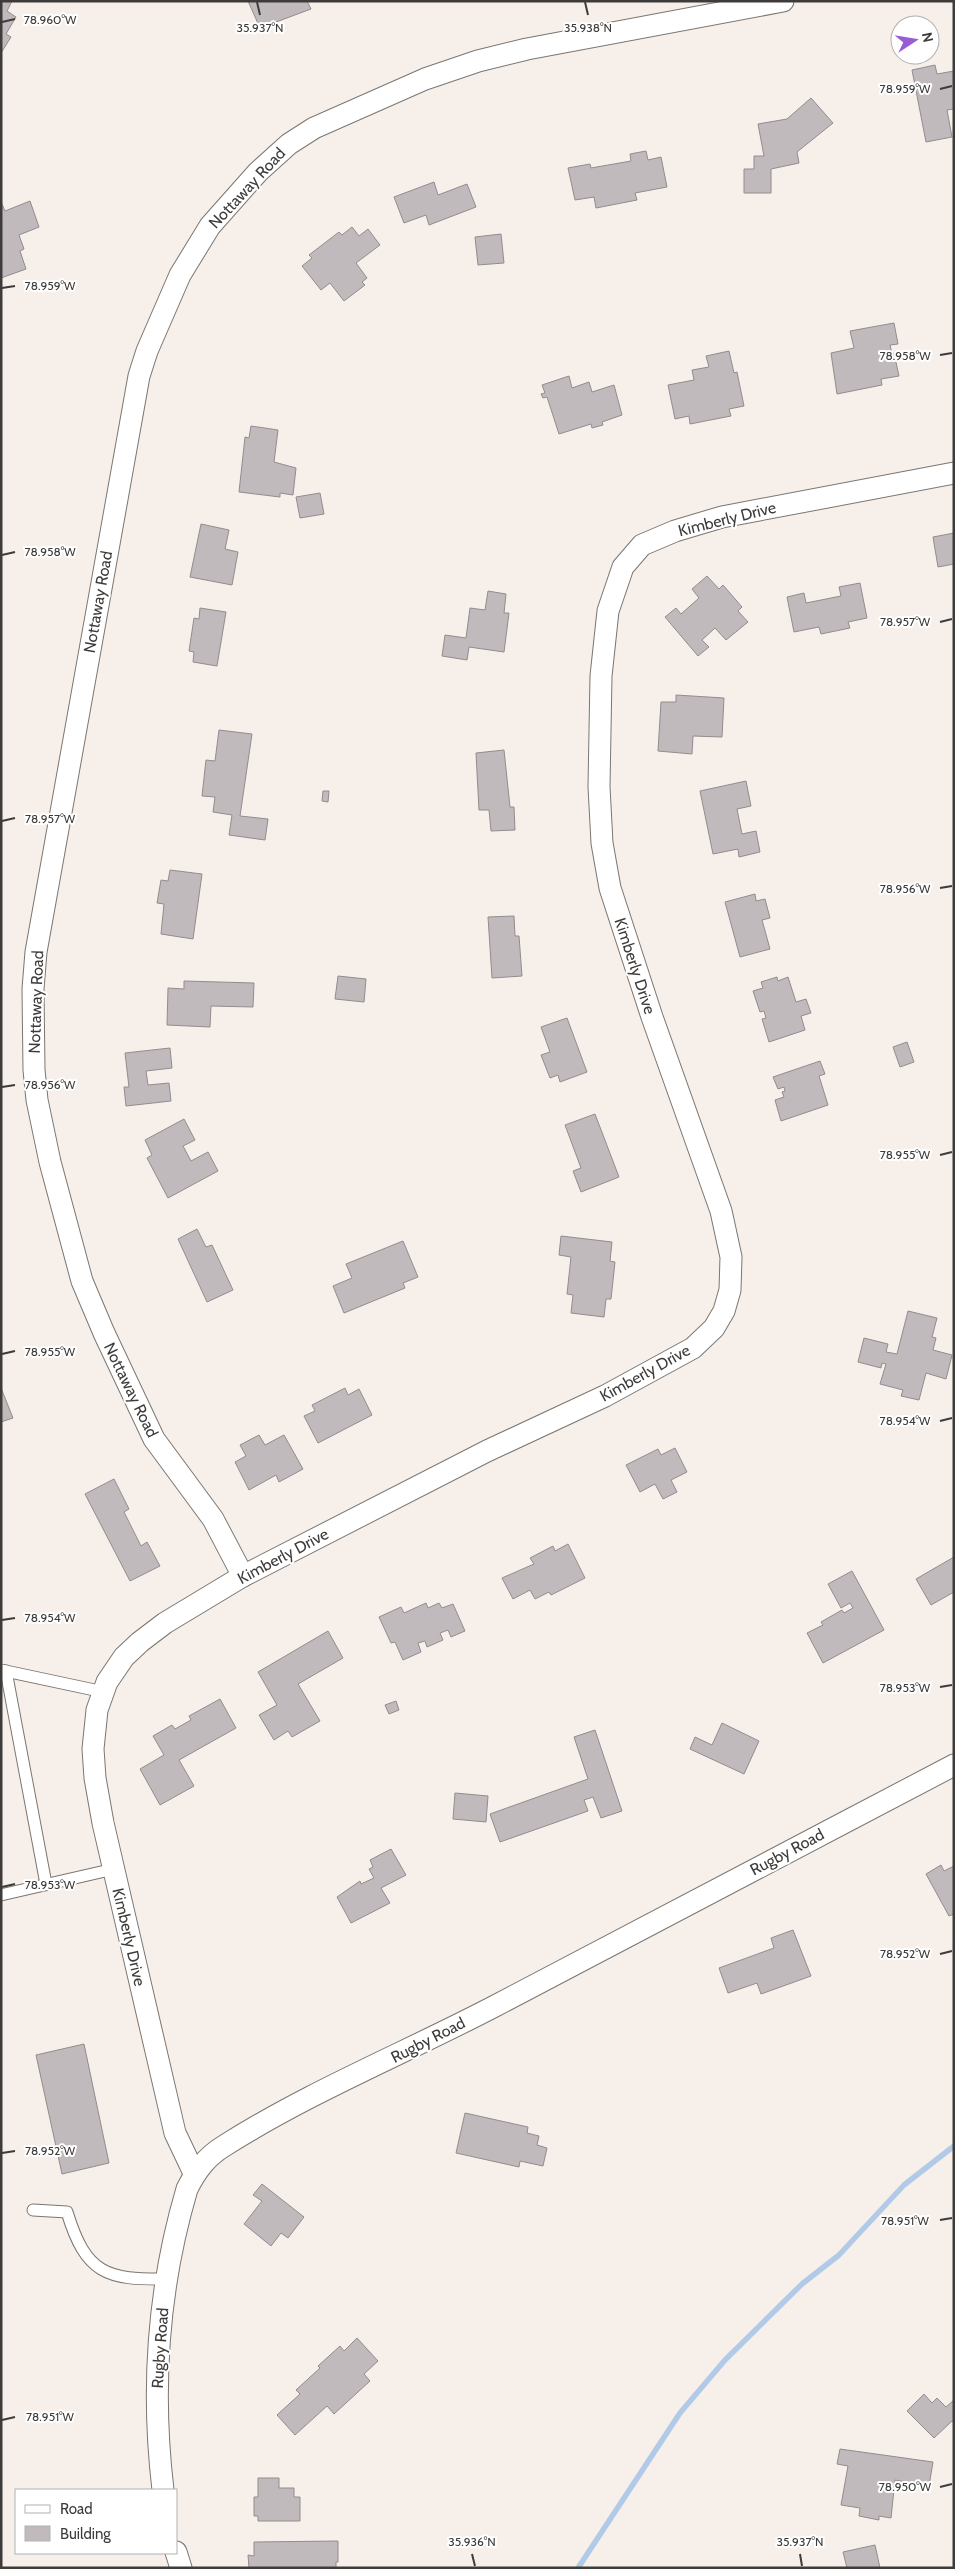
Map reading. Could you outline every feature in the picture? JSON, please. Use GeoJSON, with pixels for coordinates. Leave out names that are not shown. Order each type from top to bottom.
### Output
{"type":"FeatureCollection","features":[{"type":"Feature","properties":{"kind":"street","name":"Nottaway Road"},"geometry":{"type":"LineString","coordinates":[[243,1576],[213,1518],[154,1439],[104,1333],[82,1281],[50,1162],[37,1100],[34,1070],[36,952],[47,900],[119,480],[139,376],[147,351],[180,275],[210,226],[258,172],[288,144],[314,128],[425,79],[478,61],[527,49],[782,1]]}},
{"type":"Feature","properties":{"kind":"street","name":"Kimberly Drive"},"geometry":{"type":"LineString","coordinates":[[194,2173],[175,2133],[97,1787],[93,1749],[98,1710],[107,1682],[124,1657],[140,1642],[165,1623],[243,1576],[487,1451],[605,1396],[693,1348],[714,1328],[724,1311],[730,1290],[731,1257],[721,1211],[652,1017],[610,888],[602,843],[599,788],[601,685],[608,611],[623,567],[642,545],[675,531],[722,517],[954,473]]}},
{"type":"Feature","properties":{"kind":"street","name":"Rugby Road"},"geometry":{"type":"LineString","coordinates":[[163,2489],[156,2390],[157,2353],[182,2204],[194,2173],[206,2159],[222,2147],[276,2116],[494,2007],[954,1764]]}},
{"type":"Feature","properties":{"kind":"street"},"geometry":{"type":"LineString","coordinates":[[177,2554],[181,2568]]}},
{"type":"Feature","properties":{"kind":"lane"},"geometry":{"type":"LineString","coordinates":[[46,1884],[3,1670],[104,1692]]}},
{"type":"Feature","properties":{"kind":"lane"},"geometry":{"type":"LineString","coordinates":[[1,1894],[114,1869]]}},
{"type":"Feature","properties":{"kind":"lane"},"geometry":{"type":"LineString","coordinates":[[33,2210],[66,2212],[75,2238],[94,2265],[117,2278],[168,2279]]}},
{"type":"Feature","properties":{"kind":"building"},"geometry":{"type":"Polygon","coordinates":[[[1,1],[12,1],[7,11],[16,17],[6,34],[11,37],[1,53],[1,1]]]}},
{"type":"Feature","properties":{"kind":"building"},"geometry":{"type":"Polygon","coordinates":[[[248,1],[307,1],[311,9],[260,28],[248,1]]]}},
{"type":"Feature","properties":{"kind":"building"},"geometry":{"type":"Polygon","coordinates":[[[935,65],[937,74],[954,71],[954,109],[947,110],[952,137],[926,142],[912,70],[935,65]]]}},
{"type":"Feature","properties":{"kind":"building"},"geometry":{"type":"Polygon","coordinates":[[[811,98],[833,123],[797,152],[799,163],[771,169],[771,193],[744,193],[744,169],[754,169],[754,156],[764,156],[758,124],[787,119],[811,98]]]}},
{"type":"Feature","properties":{"kind":"building"},"geometry":{"type":"Polygon","coordinates":[[[646,151],[648,160],[661,157],[667,187],[635,193],[637,200],[596,208],[594,197],[575,200],[568,168],[590,164],[591,168],[631,161],[630,154],[646,151]]]}},
{"type":"Feature","properties":{"kind":"building"},"geometry":{"type":"Polygon","coordinates":[[[434,182],[438,195],[467,184],[476,207],[429,225],[426,215],[404,223],[394,197],[434,182]]]}},
{"type":"Feature","properties":{"kind":"building"},"geometry":{"type":"Polygon","coordinates":[[[30,201],[39,227],[19,235],[24,249],[20,251],[26,269],[1,278],[1,202],[5,211],[30,201]]]}},
{"type":"Feature","properties":{"kind":"building"},"geometry":{"type":"Polygon","coordinates":[[[352,227],[359,236],[368,229],[380,245],[356,263],[367,278],[362,282],[365,285],[344,301],[330,283],[321,290],[302,266],[312,258],[309,255],[339,232],[342,235],[352,227]]]}},
{"type":"Feature","properties":{"kind":"building"},"geometry":{"type":"Polygon","coordinates":[[[501,234],[504,263],[478,265],[475,237],[501,234]]]}},
{"type":"Feature","properties":{"kind":"building"},"geometry":{"type":"Polygon","coordinates":[[[894,323],[898,344],[890,345],[892,354],[894,353],[899,376],[881,379],[882,385],[837,394],[831,353],[854,348],[850,331],[894,323]]]}},
{"type":"Feature","properties":{"kind":"building"},"geometry":{"type":"Polygon","coordinates":[[[729,351],[734,373],[737,372],[744,406],[729,409],[731,416],[690,424],[689,416],[675,419],[668,385],[694,380],[692,370],[709,367],[706,356],[729,351]]]}},
{"type":"Feature","properties":{"kind":"building"},"geometry":{"type":"Polygon","coordinates":[[[569,376],[572,388],[589,382],[592,392],[614,385],[622,415],[602,422],[603,425],[592,428],[591,424],[559,434],[547,397],[543,398],[541,394],[545,393],[542,385],[569,376]]]}},
{"type":"Feature","properties":{"kind":"building"},"geometry":{"type":"Polygon","coordinates":[[[251,426],[278,430],[274,462],[296,468],[293,495],[280,493],[280,497],[239,492],[245,437],[249,438],[251,426]]]}},
{"type":"Feature","properties":{"kind":"building"},"geometry":{"type":"Polygon","coordinates":[[[320,493],[324,514],[300,518],[296,497],[320,493]]]}},
{"type":"Feature","properties":{"kind":"building"},"geometry":{"type":"Polygon","coordinates":[[[201,524],[229,530],[225,549],[238,552],[232,585],[190,577],[201,524]]]}},
{"type":"Feature","properties":{"kind":"building"},"geometry":{"type":"Polygon","coordinates":[[[954,533],[954,564],[938,567],[933,537],[954,533]]]}},
{"type":"Feature","properties":{"kind":"building"},"geometry":{"type":"Polygon","coordinates":[[[707,576],[719,589],[723,585],[742,607],[738,611],[748,622],[726,640],[715,628],[702,640],[709,647],[698,656],[665,617],[676,608],[681,614],[699,598],[692,589],[707,576]]]}},
{"type":"Feature","properties":{"kind":"building"},"geometry":{"type":"Polygon","coordinates":[[[860,583],[867,618],[848,622],[850,628],[821,634],[819,627],[794,632],[787,597],[804,593],[806,603],[841,596],[839,587],[860,583]]]}},
{"type":"Feature","properties":{"kind":"building"},"geometry":{"type":"Polygon","coordinates":[[[488,591],[506,594],[504,613],[509,613],[504,652],[469,647],[467,660],[442,656],[445,635],[466,638],[470,608],[485,610],[488,591]]]}},
{"type":"Feature","properties":{"kind":"building"},"geometry":{"type":"Polygon","coordinates":[[[200,608],[226,612],[217,666],[193,662],[194,652],[189,651],[194,618],[199,619],[200,608]]]}},
{"type":"Feature","properties":{"kind":"building"},"geometry":{"type":"Polygon","coordinates":[[[676,695],[724,698],[722,737],[693,736],[692,754],[658,751],[661,702],[676,702],[676,695]]]}},
{"type":"Feature","properties":{"kind":"building"},"geometry":{"type":"Polygon","coordinates":[[[219,730],[252,734],[240,816],[268,819],[265,840],[229,835],[232,815],[213,812],[215,797],[202,796],[206,760],[215,761],[219,730]]]}},
{"type":"Feature","properties":{"kind":"building"},"geometry":{"type":"Polygon","coordinates":[[[504,750],[510,807],[514,807],[515,830],[491,831],[489,810],[479,810],[476,753],[504,750]]]}},
{"type":"Feature","properties":{"kind":"building"},"geometry":{"type":"Polygon","coordinates":[[[746,781],[751,806],[737,809],[742,834],[756,831],[760,852],[739,857],[738,849],[713,854],[700,791],[746,781]]]}},
{"type":"Feature","properties":{"kind":"building"},"geometry":{"type":"Polygon","coordinates":[[[323,791],[329,791],[328,802],[322,801],[323,791]]]}},
{"type":"Feature","properties":{"kind":"building"},"geometry":{"type":"Polygon","coordinates":[[[170,870],[202,874],[193,939],[161,934],[164,904],[157,903],[161,880],[168,881],[170,870]]]}},
{"type":"Feature","properties":{"kind":"building"},"geometry":{"type":"Polygon","coordinates":[[[755,894],[756,901],[765,899],[770,918],[762,920],[770,949],[740,957],[725,902],[755,894]]]}},
{"type":"Feature","properties":{"kind":"building"},"geometry":{"type":"Polygon","coordinates":[[[514,916],[515,936],[519,936],[522,976],[492,978],[488,917],[514,916]]]}},
{"type":"Feature","properties":{"kind":"building"},"geometry":{"type":"Polygon","coordinates":[[[338,976],[366,979],[364,1002],[335,999],[338,976]]]}},
{"type":"Feature","properties":{"kind":"building"},"geometry":{"type":"Polygon","coordinates":[[[777,977],[778,981],[788,977],[796,1002],[806,999],[811,1013],[801,1016],[805,1030],[769,1042],[762,1019],[766,1018],[764,1011],[760,1012],[753,991],[763,988],[761,982],[777,977]]]}},
{"type":"Feature","properties":{"kind":"building"},"geometry":{"type":"Polygon","coordinates":[[[184,981],[254,983],[253,1007],[211,1006],[210,1027],[167,1025],[168,988],[184,989],[184,981]]]}},
{"type":"Feature","properties":{"kind":"building"},"geometry":{"type":"Polygon","coordinates":[[[567,1018],[587,1072],[560,1082],[558,1075],[550,1078],[541,1055],[550,1052],[541,1027],[567,1018]]]}},
{"type":"Feature","properties":{"kind":"building"},"geometry":{"type":"Polygon","coordinates":[[[907,1042],[914,1062],[900,1067],[893,1047],[907,1042]]]}},
{"type":"Feature","properties":{"kind":"building"},"geometry":{"type":"Polygon","coordinates":[[[170,1048],[172,1068],[146,1071],[148,1085],[169,1083],[171,1101],[126,1106],[124,1087],[129,1087],[125,1053],[170,1048]]]}},
{"type":"Feature","properties":{"kind":"building"},"geometry":{"type":"Polygon","coordinates":[[[820,1061],[825,1074],[819,1076],[828,1105],[781,1121],[775,1100],[784,1097],[782,1092],[785,1091],[784,1087],[778,1089],[773,1077],[820,1061]]]}},
{"type":"Feature","properties":{"kind":"building"},"geometry":{"type":"Polygon","coordinates":[[[595,1114],[619,1177],[581,1192],[573,1171],[581,1168],[565,1125],[595,1114]]]}},
{"type":"Feature","properties":{"kind":"building"},"geometry":{"type":"Polygon","coordinates":[[[184,1119],[195,1140],[183,1146],[191,1161],[208,1152],[218,1171],[168,1198],[147,1158],[152,1155],[145,1140],[184,1119]]]}},
{"type":"Feature","properties":{"kind":"building"},"geometry":{"type":"Polygon","coordinates":[[[197,1229],[206,1247],[212,1245],[233,1290],[207,1302],[178,1239],[197,1229]]]}},
{"type":"Feature","properties":{"kind":"building"},"geometry":{"type":"Polygon","coordinates":[[[561,1236],[612,1242],[610,1261],[615,1262],[611,1299],[606,1299],[604,1317],[571,1313],[573,1295],[567,1294],[571,1257],[559,1255],[561,1236]]]}},
{"type":"Feature","properties":{"kind":"building"},"geometry":{"type":"Polygon","coordinates":[[[403,1241],[418,1277],[403,1283],[405,1288],[344,1313],[333,1286],[352,1278],[346,1264],[403,1241]]]}},
{"type":"Feature","properties":{"kind":"building"},"geometry":{"type":"Polygon","coordinates":[[[908,1311],[937,1318],[932,1337],[936,1338],[933,1350],[952,1355],[946,1379],[926,1373],[919,1400],[901,1396],[903,1390],[880,1384],[886,1364],[882,1363],[881,1368],[858,1362],[864,1338],[888,1344],[886,1352],[897,1354],[908,1311]]]}},
{"type":"Feature","properties":{"kind":"building"},"geometry":{"type":"Polygon","coordinates":[[[1,1388],[13,1418],[1,1422],[1,1388]]]}},
{"type":"Feature","properties":{"kind":"building"},"geometry":{"type":"Polygon","coordinates":[[[345,1388],[348,1395],[359,1389],[372,1415],[318,1443],[304,1416],[315,1411],[312,1405],[345,1388]]]}},
{"type":"Feature","properties":{"kind":"building"},"geometry":{"type":"Polygon","coordinates":[[[259,1435],[265,1445],[284,1435],[303,1469],[279,1482],[276,1475],[249,1490],[235,1462],[246,1456],[240,1445],[259,1435]]]}},
{"type":"Feature","properties":{"kind":"building"},"geometry":{"type":"Polygon","coordinates":[[[675,1448],[687,1472],[671,1480],[677,1492],[663,1499],[655,1484],[640,1492],[626,1465],[658,1449],[661,1455],[675,1448]]]}},
{"type":"Feature","properties":{"kind":"building"},"geometry":{"type":"Polygon","coordinates":[[[114,1479],[129,1509],[124,1512],[141,1546],[147,1542],[160,1566],[130,1581],[85,1494],[114,1479]]]}},
{"type":"Feature","properties":{"kind":"building"},"geometry":{"type":"Polygon","coordinates":[[[568,1544],[585,1578],[551,1595],[549,1592],[535,1599],[530,1590],[513,1599],[502,1578],[534,1564],[530,1558],[553,1546],[555,1551],[568,1544]]]}},
{"type":"Feature","properties":{"kind":"building"},"geometry":{"type":"Polygon","coordinates":[[[954,1557],[954,1592],[931,1605],[916,1579],[954,1557]]]}},
{"type":"Feature","properties":{"kind":"building"},"geometry":{"type":"Polygon","coordinates":[[[852,1571],[884,1630],[823,1663],[807,1633],[823,1625],[821,1622],[842,1610],[844,1613],[853,1608],[850,1603],[841,1608],[828,1584],[852,1571]]]}},
{"type":"Feature","properties":{"kind":"building"},"geometry":{"type":"Polygon","coordinates":[[[426,1603],[428,1608],[439,1603],[442,1608],[453,1604],[465,1631],[451,1637],[448,1630],[440,1633],[443,1640],[427,1647],[425,1641],[418,1643],[421,1652],[403,1660],[395,1642],[391,1643],[379,1617],[401,1607],[404,1613],[426,1603]]]}},
{"type":"Feature","properties":{"kind":"building"},"geometry":{"type":"Polygon","coordinates":[[[328,1631],[343,1658],[298,1684],[320,1721],[292,1737],[288,1731],[274,1740],[259,1715],[277,1705],[258,1672],[328,1631]]]}},
{"type":"Feature","properties":{"kind":"building"},"geometry":{"type":"Polygon","coordinates":[[[220,1699],[236,1728],[179,1760],[194,1786],[160,1805],[140,1769],[164,1755],[153,1736],[172,1725],[175,1729],[191,1720],[189,1716],[220,1699]]]}},
{"type":"Feature","properties":{"kind":"building"},"geometry":{"type":"Polygon","coordinates":[[[396,1701],[399,1710],[389,1714],[385,1705],[396,1701]]]}},
{"type":"Feature","properties":{"kind":"building"},"geometry":{"type":"Polygon","coordinates":[[[722,1723],[759,1741],[744,1774],[690,1749],[695,1737],[712,1745],[722,1723]]]}},
{"type":"Feature","properties":{"kind":"building"},"geometry":{"type":"Polygon","coordinates":[[[595,1730],[622,1811],[601,1818],[593,1797],[584,1800],[588,1811],[500,1842],[490,1814],[588,1779],[574,1737],[595,1730]]]}},
{"type":"Feature","properties":{"kind":"building"},"geometry":{"type":"Polygon","coordinates":[[[455,1793],[488,1796],[486,1822],[453,1819],[455,1793]]]}},
{"type":"Feature","properties":{"kind":"building"},"geometry":{"type":"Polygon","coordinates":[[[391,1849],[406,1875],[381,1888],[390,1903],[351,1923],[337,1897],[360,1881],[361,1884],[374,1878],[369,1869],[373,1867],[370,1860],[391,1849]]]}},
{"type":"Feature","properties":{"kind":"building"},"geometry":{"type":"Polygon","coordinates":[[[941,1865],[944,1871],[954,1866],[954,1914],[949,1916],[926,1874],[941,1865]]]}},
{"type":"Feature","properties":{"kind":"building"},"geometry":{"type":"Polygon","coordinates":[[[793,1930],[811,1976],[761,1994],[757,1983],[728,1993],[719,1968],[774,1948],[771,1938],[793,1930]]]}},
{"type":"Feature","properties":{"kind":"building"},"geometry":{"type":"Polygon","coordinates":[[[84,2044],[109,2163],[62,2174],[36,2055],[84,2044]]]}},
{"type":"Feature","properties":{"kind":"building"},"geometry":{"type":"Polygon","coordinates":[[[465,2113],[528,2127],[527,2133],[539,2136],[537,2145],[547,2148],[543,2166],[520,2161],[519,2167],[456,2153],[465,2113]]]}},
{"type":"Feature","properties":{"kind":"building"},"geometry":{"type":"Polygon","coordinates":[[[262,2184],[304,2217],[288,2238],[281,2233],[271,2246],[244,2224],[262,2201],[253,2195],[262,2184]]]}},
{"type":"Feature","properties":{"kind":"building"},"geometry":{"type":"Polygon","coordinates":[[[357,2338],[378,2361],[364,2374],[370,2381],[334,2414],[327,2406],[295,2435],[277,2415],[300,2394],[296,2390],[320,2368],[318,2366],[340,2346],[344,2351],[357,2338]]]}},
{"type":"Feature","properties":{"kind":"building"},"geometry":{"type":"Polygon","coordinates":[[[924,2394],[932,2403],[937,2398],[946,2407],[954,2400],[954,2422],[952,2421],[934,2438],[907,2411],[924,2394]]]}},
{"type":"Feature","properties":{"kind":"building"},"geometry":{"type":"Polygon","coordinates":[[[840,2449],[933,2462],[929,2486],[895,2480],[891,2518],[879,2516],[879,2520],[859,2516],[860,2508],[841,2505],[848,2466],[837,2464],[840,2449]]]}},
{"type":"Feature","properties":{"kind":"building"},"geometry":{"type":"Polygon","coordinates":[[[258,2478],[279,2478],[279,2488],[294,2488],[294,2497],[300,2497],[300,2521],[258,2521],[258,2516],[254,2516],[254,2497],[258,2497],[258,2478]]]}},
{"type":"Feature","properties":{"kind":"building"},"geometry":{"type":"Polygon","coordinates":[[[338,2541],[338,2562],[336,2562],[336,2568],[249,2568],[248,2555],[254,2556],[254,2542],[338,2541]]]}},
{"type":"Feature","properties":{"kind":"building"},"geometry":{"type":"Polygon","coordinates":[[[875,2545],[880,2568],[847,2568],[843,2552],[875,2545]]]}},
{"type":"Feature","properties":{"kind":"waterway"},"geometry":{"type":"LineString","coordinates":[[578,2568],[680,2413],[725,2360],[802,2284],[839,2255],[904,2185],[954,2146]]}}]}
